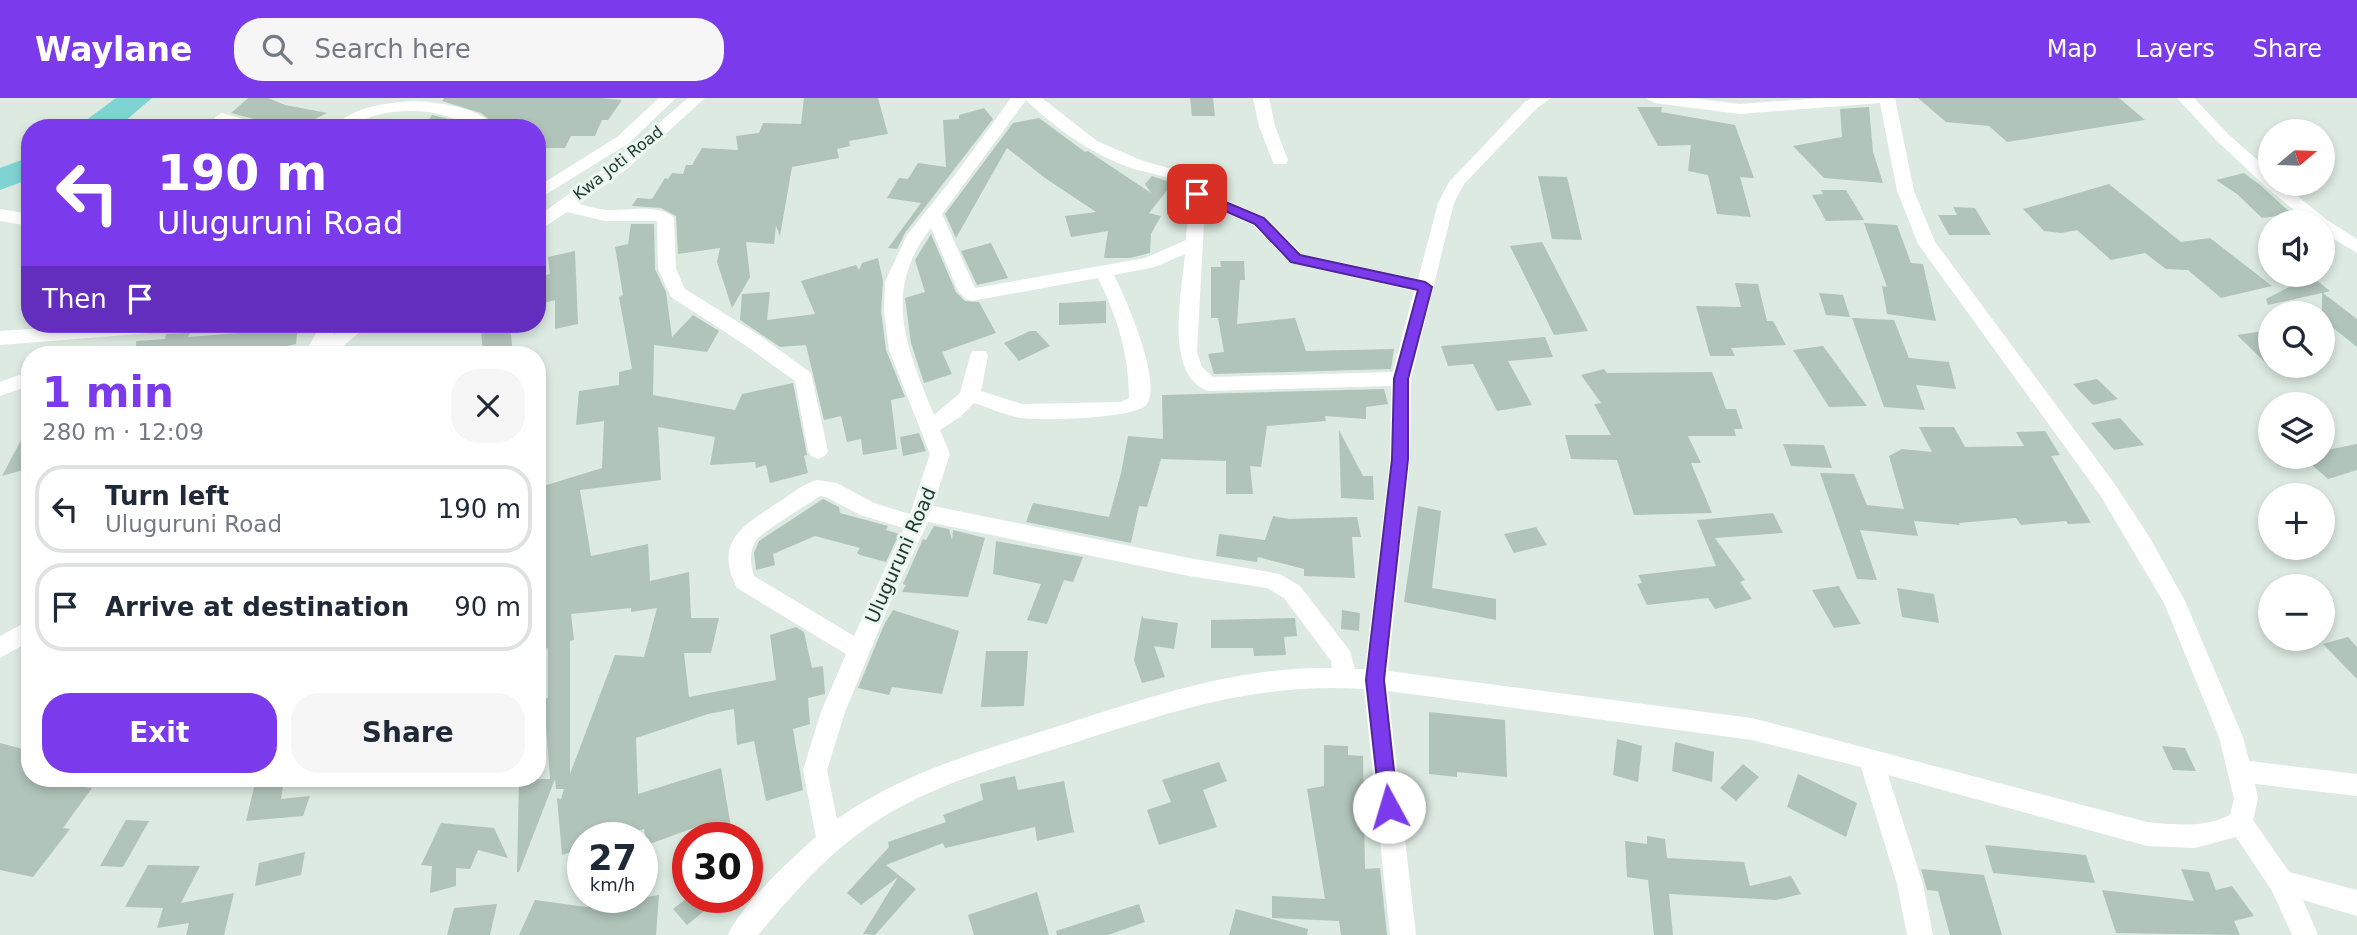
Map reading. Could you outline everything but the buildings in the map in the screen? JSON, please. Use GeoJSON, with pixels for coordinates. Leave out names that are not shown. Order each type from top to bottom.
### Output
{"type":"FeatureCollection","features":[{"type":"Feature","properties":{"kind":"street"},"geometry":{"type":"LineString","coordinates":[[546,190],[624,140],[668,98]]}},
{"type":"Feature","properties":{"kind":"street","name":"Kwa Joti Road"},"geometry":{"type":"LineString","coordinates":[[546,219],[622,164],[697,98]]}},
{"type":"Feature","properties":{"kind":"street","name":"Uluguruni Road"},"geometry":{"type":"LineString","coordinates":[[829,840],[815,770],[833,712],[858,650],[920,518],[940,454],[898,350],[893,311],[894,282],[913,239],[961,179],[1019,98]]}},
{"type":"Feature","properties":{"kind":"street"},"geometry":{"type":"LineString","coordinates":[[1032,98],[1051,110],[1084,140],[1114,155],[1184,179],[1197,194],[1259,221],[1296,259],[1425,287]]}},
{"type":"Feature","properties":{"kind":"street"},"geometry":{"type":"LineString","coordinates":[[1261,98],[1267,126],[1280,160]]}},
{"type":"Feature","properties":{"kind":"street"},"geometry":{"type":"LineString","coordinates":[[1654,98],[1740,109],[1881,98]]}},
{"type":"Feature","properties":{"kind":"street"},"geometry":{"type":"LineString","coordinates":[[1887,98],[1904,193],[1913,218],[1941,267],[2091,467],[2142,544],[2174,601],[2231,737],[2246,799],[2241,822],[2281,882],[2305,935]]}},
{"type":"Feature","properties":{"kind":"street"},"geometry":{"type":"LineString","coordinates":[[2165,98],[2188,102],[2258,169]]}},
{"type":"Feature","properties":{"kind":"street"},"geometry":{"type":"LineString","coordinates":[[1403,935],[1375,680],[1400,459],[1401,379],[1446,203],[1457,182],[1530,100]]}},
{"type":"Feature","properties":{"kind":"street"},"geometry":{"type":"LineString","coordinates":[[350,119],[364,110],[401,104],[453,111],[474,119]]}},
{"type":"Feature","properties":{"kind":"street"},"geometry":{"type":"LineString","coordinates":[[1197,194],[1188,352],[1192,368],[1198,377],[1209,384],[1401,379]]}},
{"type":"Feature","properties":{"kind":"street"},"geometry":{"type":"LineString","coordinates":[[2289,196],[2305,210]]}},
{"type":"Feature","properties":{"kind":"street"},"geometry":{"type":"LineString","coordinates":[[563,206],[605,215],[665,218],[667,269],[677,293],[804,378],[818,451]]}},
{"type":"Feature","properties":{"kind":"street"},"geometry":{"type":"LineString","coordinates":[[933,213],[967,291],[972,295],[1149,263],[1195,243]]}},
{"type":"Feature","properties":{"kind":"street"},"geometry":{"type":"LineString","coordinates":[[0,215],[21,218]]}},
{"type":"Feature","properties":{"kind":"street"},"geometry":{"type":"LineString","coordinates":[[2335,232],[2357,247]]}},
{"type":"Feature","properties":{"kind":"street"},"geometry":{"type":"LineString","coordinates":[[971,395],[1009,408],[1030,411],[1121,409],[1133,406],[1139,401],[1140,387],[1131,332],[1125,312],[1103,271]]}},
{"type":"Feature","properties":{"kind":"street"},"geometry":{"type":"LineString","coordinates":[[0,338],[68,333]]}},
{"type":"Feature","properties":{"kind":"street"},"geometry":{"type":"LineString","coordinates":[[331,346],[349,333]]}},
{"type":"Feature","properties":{"kind":"street"},"geometry":{"type":"LineString","coordinates":[[930,426],[960,409],[971,395],[976,383],[979,356]]}},
{"type":"Feature","properties":{"kind":"street"},"geometry":{"type":"LineString","coordinates":[[0,389],[21,382]]}},
{"type":"Feature","properties":{"kind":"street"},"geometry":{"type":"LineString","coordinates":[[858,650],[745,582],[739,555],[742,543],[749,533],[817,488],[830,489],[867,509],[1272,580],[1292,592],[1342,658],[1344,677]]}},
{"type":"Feature","properties":{"kind":"street"},"geometry":{"type":"LineString","coordinates":[[0,648],[21,635]]}},
{"type":"Feature","properties":{"kind":"street"},"geometry":{"type":"LineString","coordinates":[[741,935],[793,874],[829,840],[867,813],[921,785],[967,765],[1193,695],[1282,679],[1344,677],[1375,680],[1740,727],[1815,744],[2147,834],[2192,838],[2223,832],[2241,822]]}},
{"type":"Feature","properties":{"kind":"street"},"geometry":{"type":"LineString","coordinates":[[1871,760],[1910,884],[1920,935]]}},
{"type":"Feature","properties":{"kind":"street"},"geometry":{"type":"LineString","coordinates":[[2241,771],[2357,785]]}},
{"type":"Feature","properties":{"kind":"street"},"geometry":{"type":"LineString","coordinates":[[2281,882],[2357,903]]}},
{"type":"Feature","properties":{"kind":"waterway"},"geometry":{"type":"LineString","coordinates":[[108,119],[136,98]]}},
{"type":"Feature","properties":{"kind":"waterway"},"geometry":{"type":"LineString","coordinates":[[0,180],[21,171]]}},
{"type":"Feature","properties":{"kind":"route"},"geometry":{"type":"LineString","coordinates":[[1197,194],[1242,211],[1259,221],[1296,259],[1425,287],[1401,379],[1400,459],[1375,680],[1389,807]]}}]}
